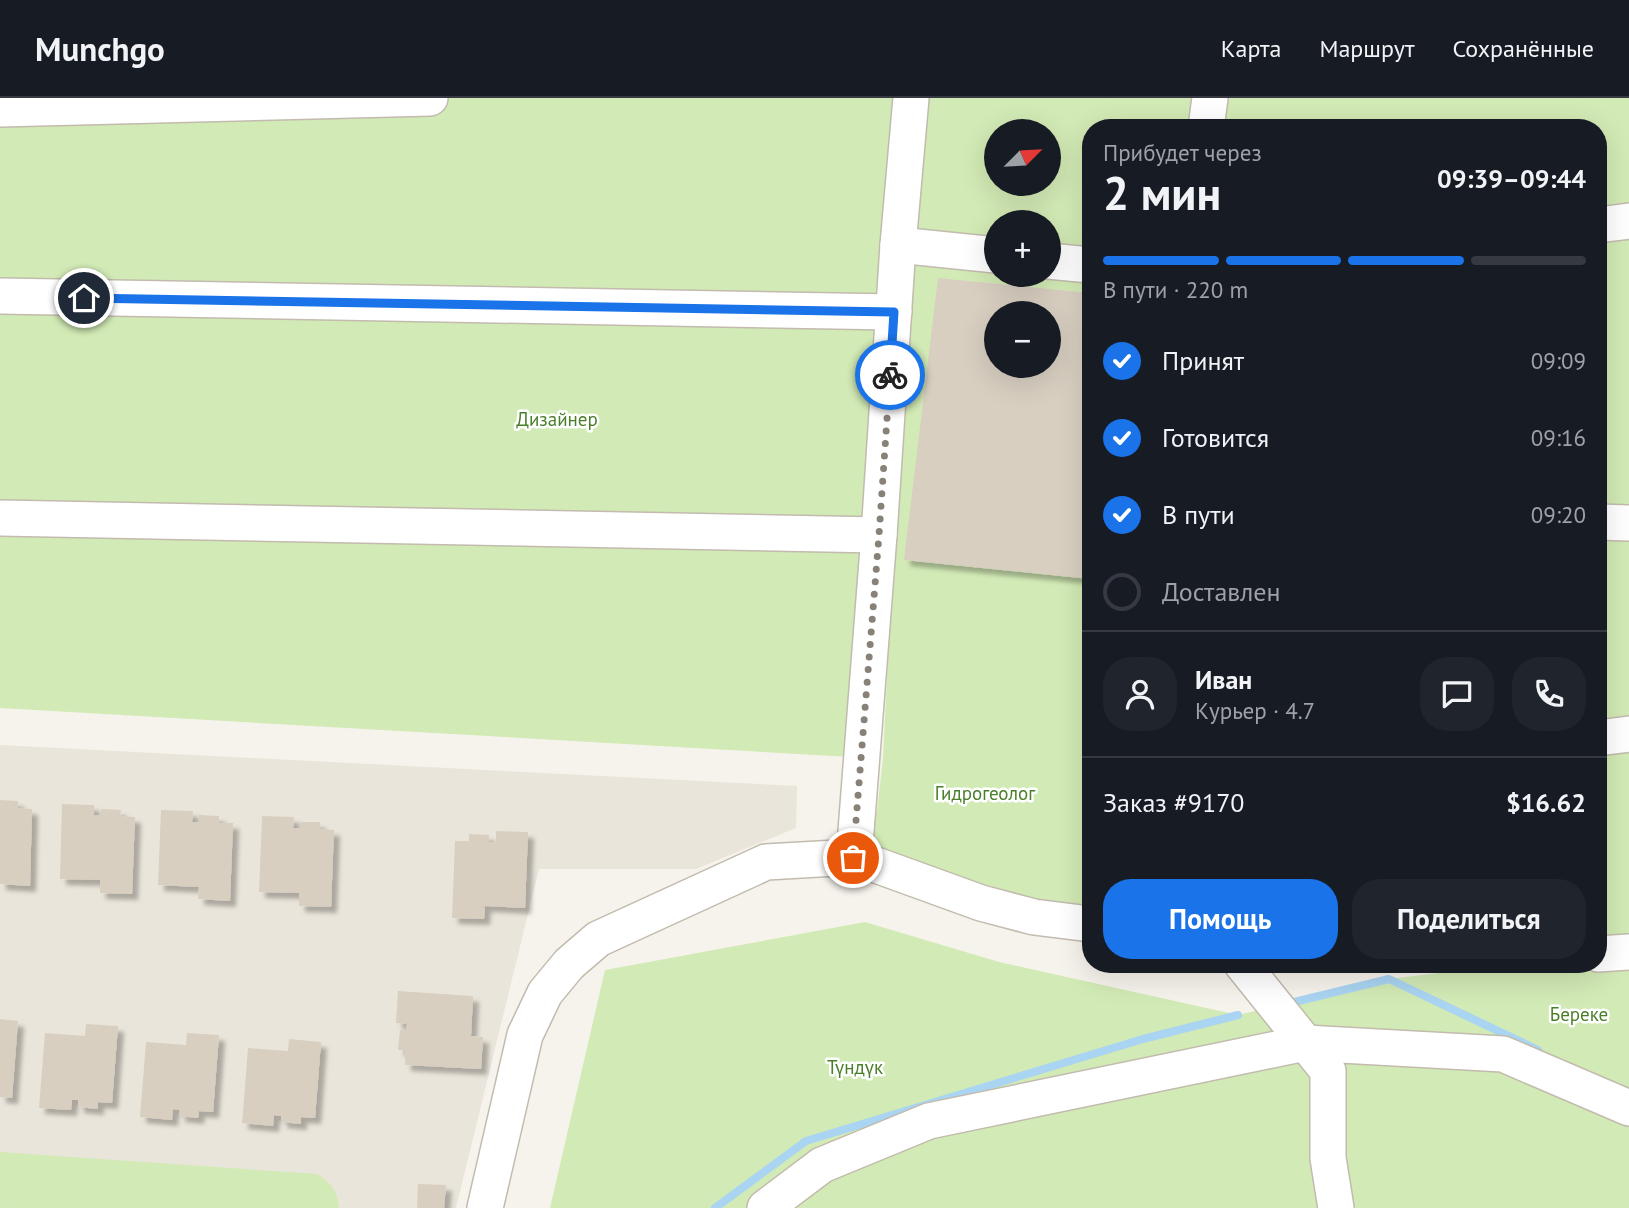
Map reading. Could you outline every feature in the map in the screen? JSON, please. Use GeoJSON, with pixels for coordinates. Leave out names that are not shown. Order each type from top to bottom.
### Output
{"type":"FeatureCollection","features":[{"type":"Feature","properties":{"kind":"street"},"geometry":{"type":"LineString","coordinates":[[0,108],[430,98]]}},
{"type":"Feature","properties":{"kind":"street"},"geometry":{"type":"LineString","coordinates":[[853,858],[911,98]]}},
{"type":"Feature","properties":{"kind":"street"},"geometry":{"type":"LineString","coordinates":[[1207,119],[1209,98]]}},
{"type":"Feature","properties":{"kind":"street"},"geometry":{"type":"LineString","coordinates":[[1607,224],[1629,221]]}},
{"type":"Feature","properties":{"kind":"street"},"geometry":{"type":"LineString","coordinates":[[898,244],[984,254]]}},
{"type":"Feature","properties":{"kind":"street"},"geometry":{"type":"LineString","coordinates":[[1061,262],[1082,264]]}},
{"type":"Feature","properties":{"kind":"street"},"geometry":{"type":"LineString","coordinates":[[0,296],[894,312]]}},
{"type":"Feature","properties":{"kind":"street"},"geometry":{"type":"LineString","coordinates":[[0,518],[879,535]]}},
{"type":"Feature","properties":{"kind":"street"},"geometry":{"type":"LineString","coordinates":[[1607,522],[1629,523]]}},
{"type":"Feature","properties":{"kind":"street"},"geometry":{"type":"LineString","coordinates":[[1607,737],[1629,734]]}},
{"type":"Feature","properties":{"kind":"street"},"geometry":{"type":"LineString","coordinates":[[485,1208],[525,1035],[545,993],[569,964],[598,939],[766,862],[853,858],[981,903],[1034,917],[1082,923]]}},
{"type":"Feature","properties":{"kind":"street"},"geometry":{"type":"LineString","coordinates":[[1607,953],[1629,952]]}},
{"type":"Feature","properties":{"kind":"street"},"geometry":{"type":"LineString","coordinates":[[1249,973],[1328,1071],[1328,1158],[1336,1208]]}},
{"type":"Feature","properties":{"kind":"street"},"geometry":{"type":"LineString","coordinates":[[765,1208],[822,1165],[929,1121],[1305,1043],[1503,1054],[1629,1108]]}},
{"type":"Feature","properties":{"kind":"shaded area"},"geometry":{"type":"Polygon","coordinates":[[[0,745],[797,786],[796,828],[696,869],[539,869],[456,1208],[0,1208],[0,745]]]}},
{"type":"Feature","properties":{"kind":"green space","name":"Дизайнер"},"geometry":{"type":"Polygon","coordinates":[[[0,98],[911,98],[851,757],[0,708],[0,98]]]}},
{"type":"Feature","properties":{"kind":"green space"},"geometry":{"type":"Polygon","coordinates":[[[920,98],[1629,98],[1629,1208],[550,1208],[605,970],[865,922],[999,962],[1238,1015],[1389,979],[1439,973],[1607,973],[1607,119],[1082,119],[1082,922],[854,857],[877,811],[883,759],[911,187],[920,98]]]}},
{"type":"Feature","properties":{"kind":"green space"},"geometry":{"type":"Polygon","coordinates":[[[0,1152],[317,1174],[333,1188],[339,1208],[2,1208],[0,1152]]]}},
{"type":"Feature","properties":{"kind":"building"},"geometry":{"type":"Polygon","coordinates":[[[938,278],[984,283],[984,287],[1029,287],[1082,292],[1082,578],[904,560],[938,278]]]}},
{"type":"Feature","properties":{"kind":"building"},"geometry":{"type":"Polygon","coordinates":[[[0,800],[18,801],[18,808],[32,809],[30,886],[0,884],[0,800]]]}},
{"type":"Feature","properties":{"kind":"building"},"geometry":{"type":"Polygon","coordinates":[[[62,804],[94,805],[94,815],[101,816],[101,809],[121,810],[120,816],[135,817],[132,894],[100,893],[100,880],[60,879],[62,804]]]}},
{"type":"Feature","properties":{"kind":"building"},"geometry":{"type":"Polygon","coordinates":[[[161,810],[193,811],[192,822],[199,822],[199,815],[219,816],[219,823],[233,823],[230,901],[198,899],[199,887],[158,885],[161,810]]]}},
{"type":"Feature","properties":{"kind":"building"},"geometry":{"type":"Polygon","coordinates":[[[262,816],[294,817],[293,828],[300,828],[300,822],[320,822],[320,829],[334,830],[331,907],[299,906],[299,893],[259,892],[262,816]]]}},
{"type":"Feature","properties":{"kind":"building"},"geometry":{"type":"Polygon","coordinates":[[[496,831],[528,832],[525,908],[485,906],[484,919],[452,918],[455,841],[469,841],[469,834],[489,835],[489,842],[496,842],[496,831]]]}},
{"type":"Feature","properties":{"kind":"building"},"geometry":{"type":"Polygon","coordinates":[[[398,991],[473,996],[471,1036],[483,1037],[481,1069],[405,1065],[405,1050],[398,1050],[400,1030],[406,1030],[407,1024],[396,1023],[398,991]]]}},
{"type":"Feature","properties":{"kind":"building"},"geometry":{"type":"Polygon","coordinates":[[[0,1019],[18,1021],[12,1098],[0,1097],[0,1019]]]}},
{"type":"Feature","properties":{"kind":"building"},"geometry":{"type":"Polygon","coordinates":[[[86,1024],[118,1026],[112,1103],[98,1102],[98,1109],[78,1107],[78,1100],[72,1100],[71,1110],[39,1108],[45,1033],[85,1036],[86,1024]]]}},
{"type":"Feature","properties":{"kind":"building"},"geometry":{"type":"Polygon","coordinates":[[[187,1033],[219,1035],[213,1112],[199,1111],[198,1118],[179,1116],[180,1110],[173,1109],[172,1120],[140,1117],[146,1042],[186,1045],[187,1033]]]}},
{"type":"Feature","properties":{"kind":"building"},"geometry":{"type":"Polygon","coordinates":[[[289,1039],[321,1042],[315,1118],[301,1117],[301,1124],[281,1122],[281,1116],[274,1115],[273,1126],[242,1123],[248,1048],[288,1051],[289,1039]]]}},
{"type":"Feature","properties":{"kind":"building"},"geometry":{"type":"Polygon","coordinates":[[[418,1184],[446,1185],[444,1208],[417,1208],[418,1184]]]}},
{"type":"Feature","properties":{"kind":"waterway"},"geometry":{"type":"LineString","coordinates":[[1290,1003],[1389,979],[1538,1050]]}},
{"type":"Feature","properties":{"kind":"waterway"},"geometry":{"type":"LineString","coordinates":[[715,1208],[806,1141],[1143,1039],[1238,1015]]}},
{"type":"Feature","properties":{"kind":"way so far"},"geometry":{"type":"LineString","coordinates":[[853,858],[890,375]]}},
{"type":"Feature","properties":{"kind":"route"},"geometry":{"type":"LineString","coordinates":[[84,298],[894,312],[890,375]]}},
{"type":"Feature","properties":{"kind":"park label","name":"Гидрогеолог"},"geometry":{"type":"Point","coordinates":[985,793]}},
{"type":"Feature","properties":{"kind":"park label","name":"Береке"},"geometry":{"type":"Point","coordinates":[1579,1014]}},
{"type":"Feature","properties":{"kind":"park label","name":"Түндүк"},"geometry":{"type":"Point","coordinates":[855,1067]}}]}
